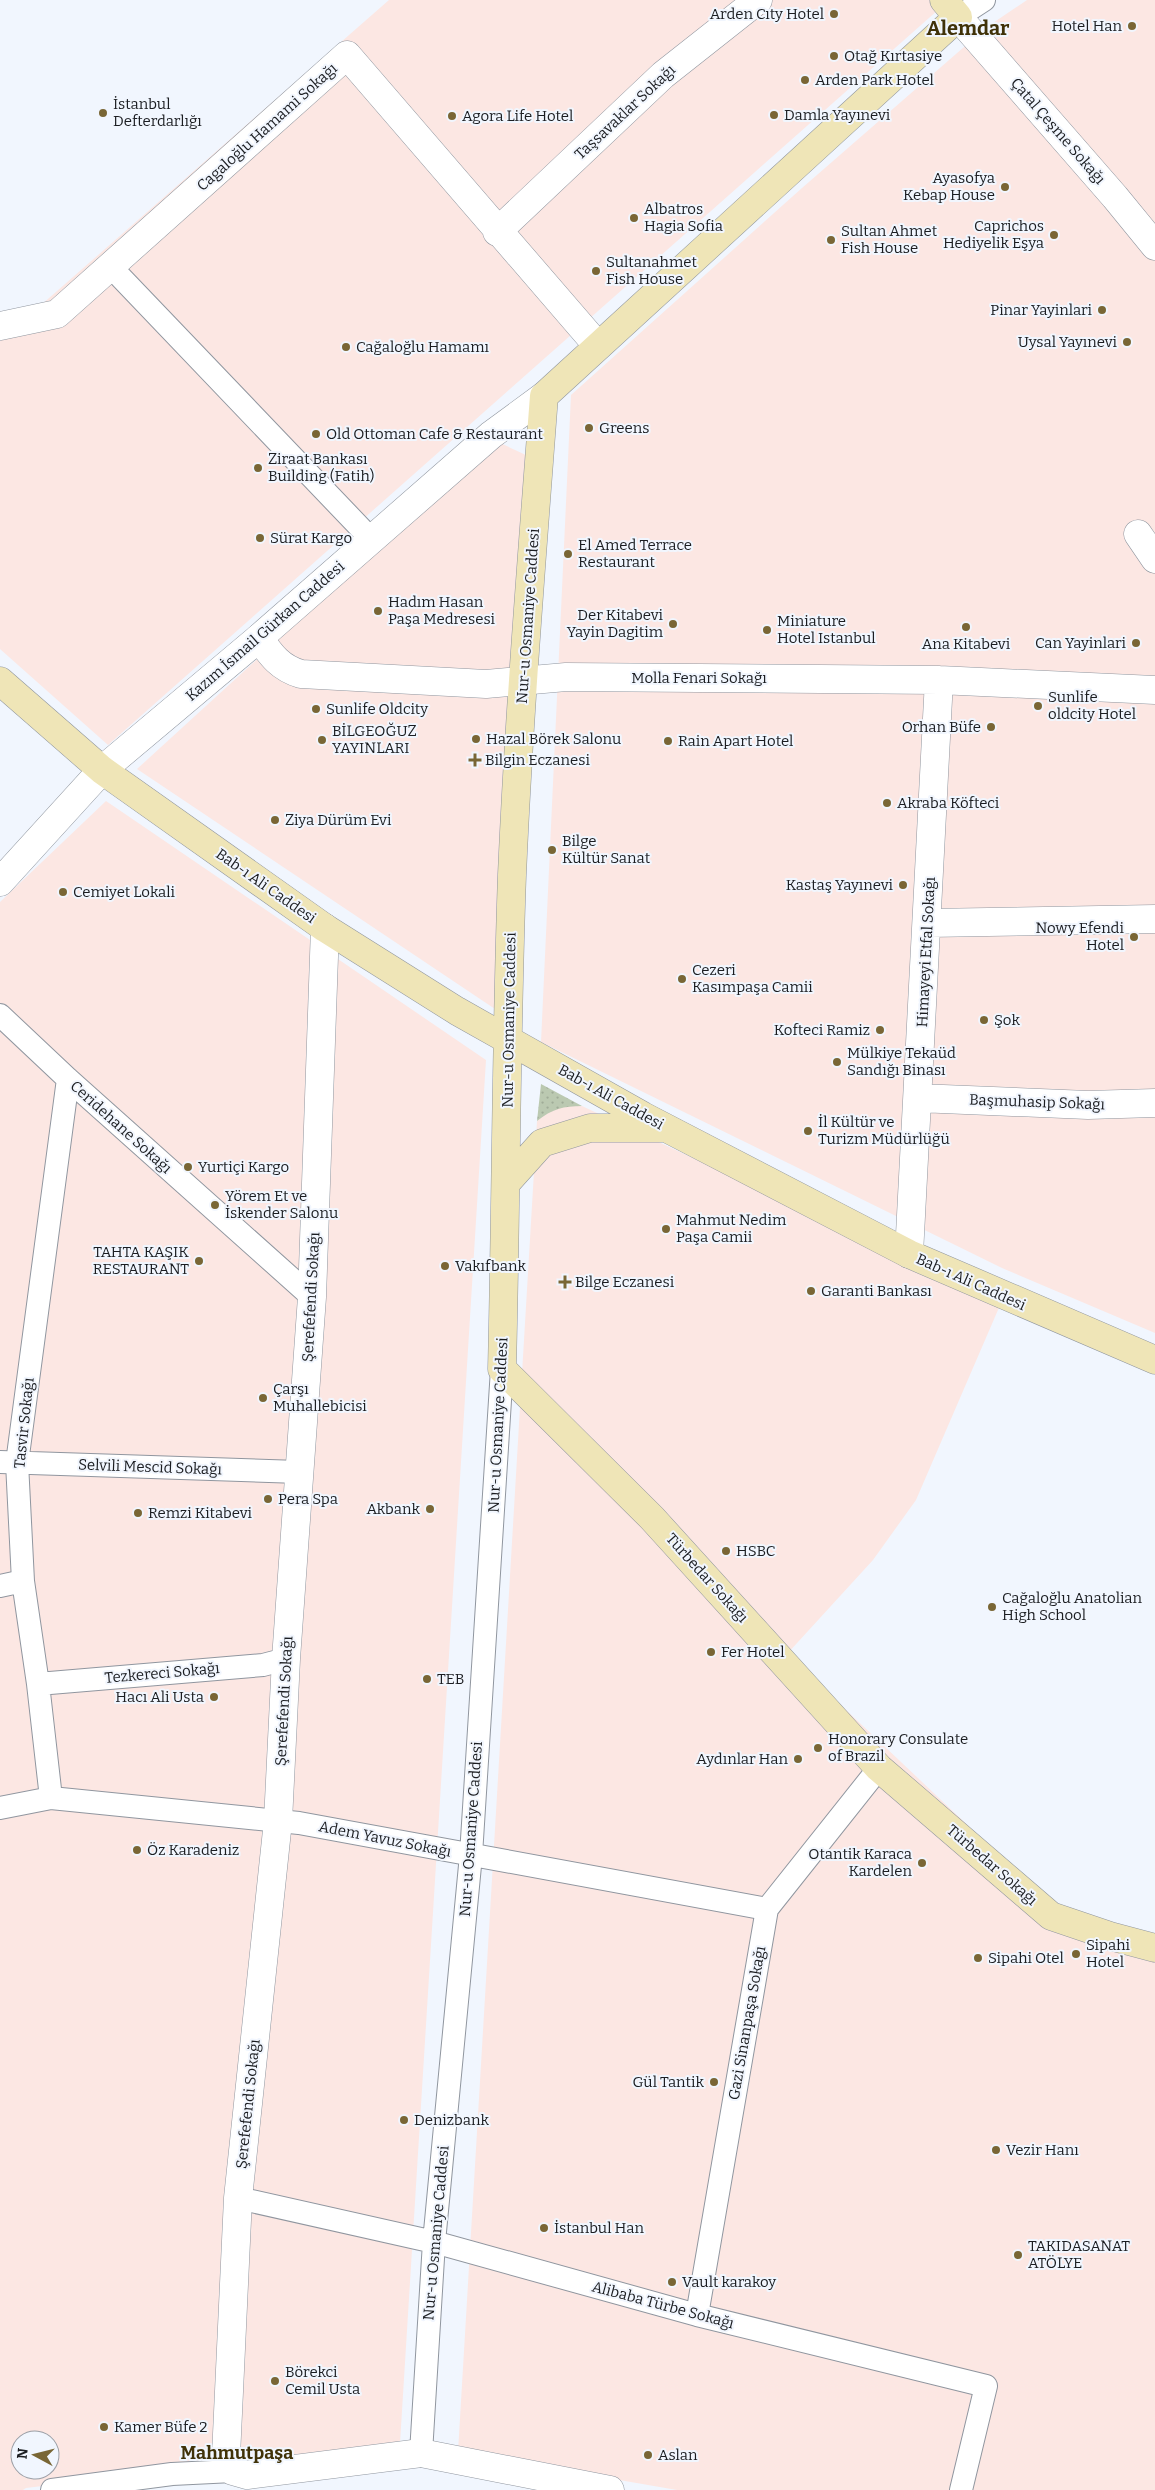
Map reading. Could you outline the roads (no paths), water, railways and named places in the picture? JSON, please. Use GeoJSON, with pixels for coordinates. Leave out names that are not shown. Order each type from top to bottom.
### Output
{"type":"FeatureCollection","features":[{"type":"Feature","properties":{"kind":"main road"},"geometry":{"type":"LineString","coordinates":[[544,396],[952,9]]}},
{"type":"Feature","properties":{"kind":"main road","name":"Nur-u Osmaniye Caddesi"},"geometry":{"type":"LineString","coordinates":[[502,1369],[507,1182],[507,1039],[523,682],[544,396]]}},
{"type":"Feature","properties":{"kind":"main road","name":"Bab-ı Ali Caddesi"},"geometry":{"type":"LineString","coordinates":[[0,681],[102,770],[325,928],[457,1011],[666,1128],[909,1254],[1155,1360]]}},
{"type":"Feature","properties":{"kind":"main road"},"geometry":{"type":"LineString","coordinates":[[507,1182],[542,1143],[590,1128],[666,1128]]}},
{"type":"Feature","properties":{"kind":"main road","name":"Türbedar Sokağı"},"geometry":{"type":"LineString","coordinates":[[502,1369],[652,1518],[879,1768],[1051,1916],[1110,1936],[1155,1948]]}},
{"type":"Feature","properties":{"kind":"street","name":"Taşsavaklar Sokağı"},"geometry":{"type":"LineString","coordinates":[[497,232],[663,75],[758,0]]}},
{"type":"Feature","properties":{"kind":"street"},"geometry":{"type":"LineString","coordinates":[[952,9],[984,0]]}},
{"type":"Feature","properties":{"kind":"street","name":"Çatal Çeşme Sokağı"},"geometry":{"type":"LineString","coordinates":[[952,9],[1115,196],[1155,246]]}},
{"type":"Feature","properties":{"kind":"street","name":"Cagaloğlu Hamami Sokağı"},"geometry":{"type":"LineString","coordinates":[[0,326],[57,314],[347,55],[497,232],[598,346]]}},
{"type":"Feature","properties":{"kind":"street"},"geometry":{"type":"LineString","coordinates":[[110,266],[371,539]]}},
{"type":"Feature","properties":{"kind":"street","name":"Kazım İsmail Gürkan Caddesi"},"geometry":{"type":"LineString","coordinates":[[0,882],[102,770],[259,638],[491,435],[544,396]]}},
{"type":"Feature","properties":{"kind":"street"},"geometry":{"type":"LineString","coordinates":[[1138,534],[1155,559]]}},
{"type":"Feature","properties":{"kind":"street","name":"Molla Fenari Sokağı"},"geometry":{"type":"LineString","coordinates":[[259,638],[272,658],[288,670],[301,674],[486,684],[566,677],[939,680],[1155,690]]}},
{"type":"Feature","properties":{"kind":"street","name":"Himayeyi Etfal Sokağı"},"geometry":{"type":"LineString","coordinates":[[909,1254],[928,923],[939,680]]}},
{"type":"Feature","properties":{"kind":"street"},"geometry":{"type":"LineString","coordinates":[[928,923],[1155,919]]}},
{"type":"Feature","properties":{"kind":"street","name":"Şerefefendi Sokağı"},"geometry":{"type":"LineString","coordinates":[[233,2472],[226,2456],[238,2198],[278,1821],[286,1659],[312,1298],[325,928]]}},
{"type":"Feature","properties":{"kind":"street","name":"Ceridehane Sokağı"},"geometry":{"type":"LineString","coordinates":[[0,1015],[68,1079],[312,1298]]}},
{"type":"Feature","properties":{"kind":"street","name":"Tasvir Sokağı"},"geometry":{"type":"LineString","coordinates":[[51,1798],[9,1463],[68,1079]]}},
{"type":"Feature","properties":{"kind":"street","name":"Başmuhasip Sokağı"},"geometry":{"type":"LineString","coordinates":[[918,1098],[1088,1105],[1155,1104]]}},
{"type":"Feature","properties":{"kind":"street","name":"Nur-u Osmaniye Caddesi"},"geometry":{"type":"LineString","coordinates":[[421,2453],[434,2242],[471,1855],[502,1369]]}},
{"type":"Feature","properties":{"kind":"street","name":"Selvili Mescid Sokağı"},"geometry":{"type":"LineString","coordinates":[[9,1463],[299,1472]]}},
{"type":"Feature","properties":{"kind":"street"},"geometry":{"type":"LineString","coordinates":[[0,1586],[23,1581]]}},
{"type":"Feature","properties":{"kind":"street","name":"Tezkereci Sokağı"},"geometry":{"type":"LineString","coordinates":[[38,1684],[263,1664],[286,1659]]}},
{"type":"Feature","properties":{"kind":"street","name":"Gazi Sinanpaşa Sokağı"},"geometry":{"type":"LineString","coordinates":[[697,2316],[767,1909],[879,1768]]}},
{"type":"Feature","properties":{"kind":"street","name":"Adem Yavuz Sokağı"},"geometry":{"type":"LineString","coordinates":[[0,1808],[51,1798],[278,1821],[767,1909]]}},
{"type":"Feature","properties":{"kind":"street","name":"Alibaba Türbe Sokağı"},"geometry":{"type":"LineString","coordinates":[[238,2198],[434,2242],[697,2316],[986,2386],[961,2490]]}},
{"type":"Feature","properties":{"kind":"street"},"geometry":{"type":"LineString","coordinates":[[52,2490],[172,2474],[233,2472],[247,2475],[421,2453],[610,2490]]}},
{"type":"Feature","properties":{"kind":"place","name":"Arden Cıty Hotel"},"geometry":{"type":"Point","coordinates":[834,14]}},
{"type":"Feature","properties":{"kind":"place","name":"Hotel Han"},"geometry":{"type":"Point","coordinates":[1132,26]}},
{"type":"Feature","properties":{"kind":"place","name":"Otağ Kırtasiye"},"geometry":{"type":"Point","coordinates":[834,56]}},
{"type":"Feature","properties":{"kind":"place","name":"Arden Park Hotel"},"geometry":{"type":"Point","coordinates":[805,80]}},
{"type":"Feature","properties":{"kind":"place","name":"İstanbul Defterdarlığı"},"geometry":{"type":"Point","coordinates":[103,113]}},
{"type":"Feature","properties":{"kind":"place","name":"Damla Yayınevi"},"geometry":{"type":"Point","coordinates":[774,115]}},
{"type":"Feature","properties":{"kind":"place","name":"Agora Life Hotel"},"geometry":{"type":"Point","coordinates":[452,116]}},
{"type":"Feature","properties":{"kind":"place","name":"Ayasofya Kebap House"},"geometry":{"type":"Point","coordinates":[1005,187]}},
{"type":"Feature","properties":{"kind":"place","name":"Albatros Hagia Sofia"},"geometry":{"type":"Point","coordinates":[634,218]}},
{"type":"Feature","properties":{"kind":"place","name":"Caprichos Hediyelik Eşya"},"geometry":{"type":"Point","coordinates":[1054,235]}},
{"type":"Feature","properties":{"kind":"place","name":"Sultan Ahmet Fish House"},"geometry":{"type":"Point","coordinates":[831,240]}},
{"type":"Feature","properties":{"kind":"place","name":"Sultanahmet Fish House"},"geometry":{"type":"Point","coordinates":[596,271]}},
{"type":"Feature","properties":{"kind":"place","name":"Pinar Yayinlari"},"geometry":{"type":"Point","coordinates":[1102,310]}},
{"type":"Feature","properties":{"kind":"place","name":"Uysal Yayınevi"},"geometry":{"type":"Point","coordinates":[1127,342]}},
{"type":"Feature","properties":{"kind":"place","name":"Cağaloğlu Hamamı"},"geometry":{"type":"Point","coordinates":[346,347]}},
{"type":"Feature","properties":{"kind":"place","name":"Greens"},"geometry":{"type":"Point","coordinates":[589,428]}},
{"type":"Feature","properties":{"kind":"place","name":"Old Ottoman Cafe & Restaurant"},"geometry":{"type":"Point","coordinates":[316,434]}},
{"type":"Feature","properties":{"kind":"place","name":"Ziraat Bankası Building (Fatih)"},"geometry":{"type":"Point","coordinates":[258,468]}},
{"type":"Feature","properties":{"kind":"place","name":"Sürat Kargo"},"geometry":{"type":"Point","coordinates":[260,538]}},
{"type":"Feature","properties":{"kind":"place","name":"El Amed Terrace Restaurant"},"geometry":{"type":"Point","coordinates":[568,554]}},
{"type":"Feature","properties":{"kind":"place","name":"Hadım Hasan Paşa Medresesi"},"geometry":{"type":"Point","coordinates":[378,611]}},
{"type":"Feature","properties":{"kind":"place","name":"Der Kitabevi Yayin Dagitim"},"geometry":{"type":"Point","coordinates":[673,624]}},
{"type":"Feature","properties":{"kind":"place","name":"Ana Kitabevi"},"geometry":{"type":"Point","coordinates":[966,627]}},
{"type":"Feature","properties":{"kind":"place","name":"Miniature Hotel Istanbul"},"geometry":{"type":"Point","coordinates":[767,630]}},
{"type":"Feature","properties":{"kind":"place","name":"Can Yayinlari"},"geometry":{"type":"Point","coordinates":[1136,643]}},
{"type":"Feature","properties":{"kind":"place","name":"Sunlife oldcity Hotel"},"geometry":{"type":"Point","coordinates":[1038,706]}},
{"type":"Feature","properties":{"kind":"place","name":"Sunlife Oldcity"},"geometry":{"type":"Point","coordinates":[316,709]}},
{"type":"Feature","properties":{"kind":"place","name":"Orhan Büfe"},"geometry":{"type":"Point","coordinates":[991,727]}},
{"type":"Feature","properties":{"kind":"place","name":"Hazal Börek Salonu"},"geometry":{"type":"Point","coordinates":[476,739]}},
{"type":"Feature","properties":{"kind":"place","name":"BİLGEOĞUZ YAYINLARI"},"geometry":{"type":"Point","coordinates":[322,740]}},
{"type":"Feature","properties":{"kind":"place","name":"Rain Apart Hotel"},"geometry":{"type":"Point","coordinates":[668,741]}},
{"type":"Feature","properties":{"kind":"place","name":"Bilgin Eczanesi"},"geometry":{"type":"Point","coordinates":[475,760]}},
{"type":"Feature","properties":{"kind":"place","name":"Akraba Köfteci"},"geometry":{"type":"Point","coordinates":[887,803]}},
{"type":"Feature","properties":{"kind":"place","name":"Ziya Dürüm Evi"},"geometry":{"type":"Point","coordinates":[275,820]}},
{"type":"Feature","properties":{"kind":"place","name":"Bilge Kültür Sanat"},"geometry":{"type":"Point","coordinates":[552,850]}},
{"type":"Feature","properties":{"kind":"place","name":"Kastaş Yayınevi"},"geometry":{"type":"Point","coordinates":[903,885]}},
{"type":"Feature","properties":{"kind":"place","name":"Cemiyet Lokali"},"geometry":{"type":"Point","coordinates":[63,892]}},
{"type":"Feature","properties":{"kind":"place","name":"Nowy Efendi Hotel"},"geometry":{"type":"Point","coordinates":[1134,937]}},
{"type":"Feature","properties":{"kind":"place","name":"Cezeri Kasımpaşa Camii"},"geometry":{"type":"Point","coordinates":[682,979]}},
{"type":"Feature","properties":{"kind":"place","name":"Şok"},"geometry":{"type":"Point","coordinates":[984,1020]}},
{"type":"Feature","properties":{"kind":"place","name":"Kofteci Ramiz"},"geometry":{"type":"Point","coordinates":[880,1030]}},
{"type":"Feature","properties":{"kind":"place","name":"Mülkiye Tekaüd Sandığı Binası"},"geometry":{"type":"Point","coordinates":[837,1062]}},
{"type":"Feature","properties":{"kind":"place","name":"İl Kültür ve Turizm Müdürlüğü"},"geometry":{"type":"Point","coordinates":[808,1131]}},
{"type":"Feature","properties":{"kind":"place","name":"Yurtiçi Kargo"},"geometry":{"type":"Point","coordinates":[188,1167]}},
{"type":"Feature","properties":{"kind":"place","name":"Yörem Et ve İskender Salonu"},"geometry":{"type":"Point","coordinates":[215,1205]}},
{"type":"Feature","properties":{"kind":"place","name":"Mahmut Nedim Paşa Camii"},"geometry":{"type":"Point","coordinates":[666,1229]}},
{"type":"Feature","properties":{"kind":"place","name":"TAHTA KAŞIK RESTAURANT"},"geometry":{"type":"Point","coordinates":[199,1261]}},
{"type":"Feature","properties":{"kind":"place","name":"Vakıfbank"},"geometry":{"type":"Point","coordinates":[445,1266]}},
{"type":"Feature","properties":{"kind":"place","name":"Bilge Eczanesi"},"geometry":{"type":"Point","coordinates":[565,1282]}},
{"type":"Feature","properties":{"kind":"place","name":"Garanti Bankası"},"geometry":{"type":"Point","coordinates":[811,1291]}},
{"type":"Feature","properties":{"kind":"place","name":"Çarşı Muhallebicisi"},"geometry":{"type":"Point","coordinates":[263,1398]}},
{"type":"Feature","properties":{"kind":"place","name":"Pera Spa"},"geometry":{"type":"Point","coordinates":[268,1499]}},
{"type":"Feature","properties":{"kind":"place","name":"Akbank"},"geometry":{"type":"Point","coordinates":[430,1509]}},
{"type":"Feature","properties":{"kind":"place","name":"Remzi Kitabevi"},"geometry":{"type":"Point","coordinates":[138,1513]}},
{"type":"Feature","properties":{"kind":"place","name":"HSBC"},"geometry":{"type":"Point","coordinates":[726,1551]}},
{"type":"Feature","properties":{"kind":"place","name":"Cağaloğlu Anatolian High School"},"geometry":{"type":"Point","coordinates":[992,1607]}},
{"type":"Feature","properties":{"kind":"place","name":"Fer Hotel"},"geometry":{"type":"Point","coordinates":[711,1652]}},
{"type":"Feature","properties":{"kind":"place","name":"TEB"},"geometry":{"type":"Point","coordinates":[427,1679]}},
{"type":"Feature","properties":{"kind":"place","name":"Hacı Ali Usta"},"geometry":{"type":"Point","coordinates":[214,1697]}},
{"type":"Feature","properties":{"kind":"place","name":"Honorary Consulate of Brazil"},"geometry":{"type":"Point","coordinates":[818,1748]}},
{"type":"Feature","properties":{"kind":"place","name":"Aydınlar Han"},"geometry":{"type":"Point","coordinates":[798,1759]}},
{"type":"Feature","properties":{"kind":"place","name":"Öz Karadeniz"},"geometry":{"type":"Point","coordinates":[137,1850]}},
{"type":"Feature","properties":{"kind":"place","name":"Otantik Karaca Kardelen"},"geometry":{"type":"Point","coordinates":[922,1863]}},
{"type":"Feature","properties":{"kind":"place","name":"Sipahi Hotel"},"geometry":{"type":"Point","coordinates":[1076,1954]}},
{"type":"Feature","properties":{"kind":"place","name":"Sipahi Otel"},"geometry":{"type":"Point","coordinates":[978,1958]}},
{"type":"Feature","properties":{"kind":"place","name":"Gül Tantik"},"geometry":{"type":"Point","coordinates":[714,2082]}},
{"type":"Feature","properties":{"kind":"place","name":"Denizbank"},"geometry":{"type":"Point","coordinates":[404,2120]}},
{"type":"Feature","properties":{"kind":"place","name":"Vezir Hanı"},"geometry":{"type":"Point","coordinates":[996,2150]}},
{"type":"Feature","properties":{"kind":"place","name":"İstanbul Han"},"geometry":{"type":"Point","coordinates":[544,2228]}},
{"type":"Feature","properties":{"kind":"place","name":"TAKIDASANAT ATÖLYE"},"geometry":{"type":"Point","coordinates":[1018,2255]}},
{"type":"Feature","properties":{"kind":"place","name":"Vault karakoy"},"geometry":{"type":"Point","coordinates":[672,2282]}},
{"type":"Feature","properties":{"kind":"place","name":"Börekci Cemil Usta"},"geometry":{"type":"Point","coordinates":[275,2381]}},
{"type":"Feature","properties":{"kind":"place","name":"Kamer Büfe 2"},"geometry":{"type":"Point","coordinates":[104,2427]}},
{"type":"Feature","properties":{"kind":"place","name":"Aslan"},"geometry":{"type":"Point","coordinates":[648,2455]}},
{"type":"Feature","properties":{"kind":"district","name":"Alemdar"},"geometry":{"type":"Point","coordinates":[968,28]}},
{"type":"Feature","properties":{"kind":"district","name":"Mahmutpaşa"},"geometry":{"type":"Point","coordinates":[237,2453]}}]}
